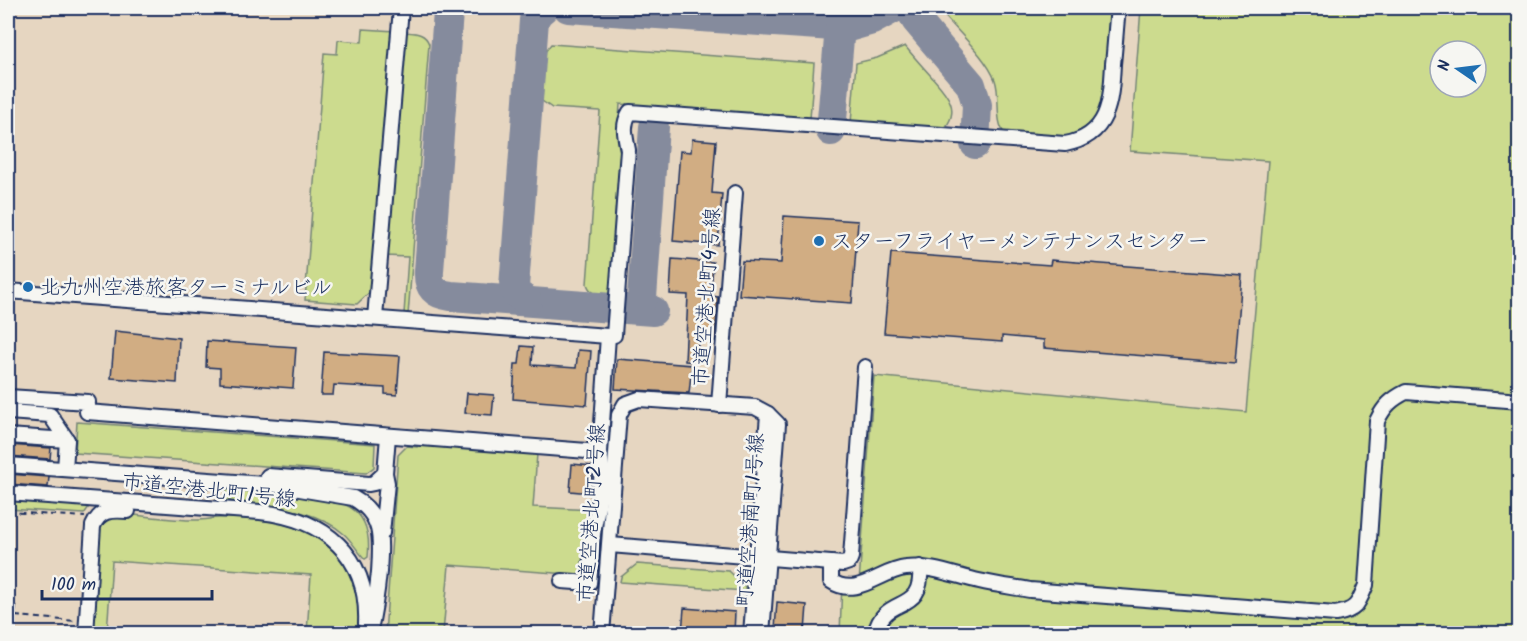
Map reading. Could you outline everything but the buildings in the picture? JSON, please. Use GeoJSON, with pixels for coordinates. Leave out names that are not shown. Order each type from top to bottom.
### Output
{"type":"FeatureCollection","features":[{"type":"Feature","properties":{"kind":"street"},"geometry":{"type":"LineString","coordinates":[[375,318],[401,8]]}},
{"type":"Feature","properties":{"kind":"street"},"geometry":{"type":"LineString","coordinates":[[8,291],[614,335],[628,150],[624,120],[630,112],[976,139],[1065,144],[1077,142],[1087,137],[1105,117],[1111,96],[1118,8]]}},
{"type":"Feature","properties":{"kind":"street","name":"市道空港北町4号線"},"geometry":{"type":"LineString","coordinates":[[719,405],[735,193]]}},
{"type":"Feature","properties":{"kind":"street"},"geometry":{"type":"LineString","coordinates":[[562,582],[589,583],[602,462],[600,452],[608,336]]}},
{"type":"Feature","properties":{"kind":"street"},"geometry":{"type":"LineString","coordinates":[[610,545],[837,563],[849,562],[865,368]]}},
{"type":"Feature","properties":{"kind":"street"},"geometry":{"type":"LineString","coordinates":[[837,563],[831,581],[838,585],[860,586],[898,569],[920,567],[980,582],[1030,590],[1325,614],[1350,612],[1359,603],[1366,585],[1377,421],[1383,408],[1395,398],[1406,393],[1520,401]]}},
{"type":"Feature","properties":{"kind":"street"},"geometry":{"type":"LineString","coordinates":[[8,397],[88,402],[87,412],[600,452]]}},
{"type":"Feature","properties":{"kind":"street","name":"市道空港北町2号線"},"geometry":{"type":"LineString","coordinates":[[602,633],[619,416],[625,404],[639,399],[755,407],[768,414],[763,557],[751,633]]}},
{"type":"Feature","properties":{"kind":"street"},"geometry":{"type":"LineString","coordinates":[[8,412],[50,415],[67,440],[65,469]]}},
{"type":"Feature","properties":{"kind":"street"},"geometry":{"type":"LineString","coordinates":[[8,436],[67,440]]}},
{"type":"Feature","properties":{"kind":"street"},"geometry":{"type":"LineString","coordinates":[[368,633],[377,602],[387,483],[385,473],[388,436]]}},
{"type":"Feature","properties":{"kind":"street"},"geometry":{"type":"LineString","coordinates":[[8,465],[276,485],[353,498],[362,502],[372,514],[379,531],[381,544]]}},
{"type":"Feature","properties":{"kind":"street"},"geometry":{"type":"LineString","coordinates":[[228,481],[262,475],[369,484],[374,483],[385,473]]}},
{"type":"Feature","properties":{"kind":"street","name":"市道空港北町1号線"},"geometry":{"type":"LineString","coordinates":[[8,493],[294,517],[324,531],[336,542],[355,568],[362,584],[368,633]]}},
{"type":"Feature","properties":{"kind":"street"},"geometry":{"type":"LineString","coordinates":[[86,633],[92,533],[99,516],[110,510],[194,516],[224,510]]}},
{"type":"Feature","properties":{"kind":"street","name":"町道空港南町1号線"},"geometry":{"type":"LineString","coordinates":[[762,633],[763,557]]}},
{"type":"Feature","properties":{"kind":"street"},"geometry":{"type":"LineString","coordinates":[[875,633],[878,622],[885,613],[907,601],[920,589],[920,567]]}},
{"type":"Feature","properties":{"kind":"path"},"geometry":{"type":"LineString","coordinates":[[8,512],[87,518]]}},
{"type":"Feature","properties":{"kind":"path"},"geometry":{"type":"LineString","coordinates":[[8,603],[16,603],[15,616],[75,621]]}},
{"type":"Feature","properties":{"kind":"shaded area"},"geometry":{"type":"Polygon","coordinates":[[[8,8],[1519,8],[1519,633],[8,633],[8,8]]]}},
{"type":"Feature","properties":{"kind":"green space"},"geometry":{"type":"Polygon","coordinates":[[[947,8],[1112,8],[1106,97],[1099,118],[1085,132],[1066,138],[1005,134],[1000,122],[997,87],[991,71],[943,14],[947,8]]]}},
{"type":"Feature","properties":{"kind":"green space"},"geometry":{"type":"Polygon","coordinates":[[[1141,8],[1519,8],[1519,633],[840,634],[842,582],[859,583],[874,376],[1246,412],[1268,161],[1130,151],[1141,8]]]}},
{"type":"Feature","properties":{"kind":"green space"},"geometry":{"type":"Polygon","coordinates":[[[363,29],[395,31],[376,286],[357,304],[305,300],[324,53],[337,54],[338,40],[362,42],[363,29]]]}},
{"type":"Feature","properties":{"kind":"green space"},"geometry":{"type":"Polygon","coordinates":[[[403,32],[422,35],[429,44],[408,315],[404,314],[408,257],[386,256],[403,32]]]}},
{"type":"Feature","properties":{"kind":"green space"},"geometry":{"type":"Polygon","coordinates":[[[551,44],[814,63],[810,119],[620,104],[618,133],[623,151],[613,296],[597,294],[591,291],[587,284],[600,111],[552,108],[542,101],[545,52],[551,44]]]}},
{"type":"Feature","properties":{"kind":"green space"},"geometry":{"type":"Polygon","coordinates":[[[905,46],[950,101],[952,115],[949,122],[943,130],[851,123],[856,63],[877,58],[905,46]]]}},
{"type":"Feature","properties":{"kind":"green space"},"geometry":{"type":"Polygon","coordinates":[[[77,422],[375,444],[374,467],[366,473],[75,453],[77,422]]]}},
{"type":"Feature","properties":{"kind":"green space"},"geometry":{"type":"Polygon","coordinates":[[[417,444],[537,454],[533,507],[593,510],[584,573],[582,575],[449,565],[443,633],[385,634],[398,455],[407,446],[417,447],[417,444]]]}},
{"type":"Feature","properties":{"kind":"green space"},"geometry":{"type":"Polygon","coordinates":[[[226,489],[323,498],[349,506],[365,524],[368,557],[365,559],[344,534],[317,518],[287,509],[225,500],[226,489]]]}},
{"type":"Feature","properties":{"kind":"green space"},"geometry":{"type":"Polygon","coordinates":[[[8,500],[89,507],[84,514],[8,509],[8,500]]]}},
{"type":"Feature","properties":{"kind":"green space"},"geometry":{"type":"Polygon","coordinates":[[[123,514],[187,520],[252,519],[295,527],[313,535],[329,547],[342,562],[353,582],[360,609],[359,633],[307,633],[311,575],[112,561],[107,633],[92,634],[100,524],[108,517],[123,514]]]}},
{"type":"Feature","properties":{"kind":"green space"},"geometry":{"type":"Polygon","coordinates":[[[637,564],[729,571],[745,586],[745,591],[620,582],[621,577],[637,564]]]}},
{"type":"Feature","properties":{"kind":"taxiway"},"geometry":{"type":"LineString","coordinates":[[450,8],[429,271],[433,289],[440,294],[451,296],[653,311]]}},
{"type":"Feature","properties":{"kind":"taxiway"},"geometry":{"type":"LineString","coordinates":[[527,301],[517,294],[514,287],[534,20],[544,8]]}},
{"type":"Feature","properties":{"kind":"taxiway"},"geometry":{"type":"LineString","coordinates":[[568,8],[848,27],[872,20],[894,8]]}},
{"type":"Feature","properties":{"kind":"taxiway"},"geometry":{"type":"LineString","coordinates":[[910,8],[916,20],[971,85],[977,105],[975,144]]}},
{"type":"Feature","properties":{"kind":"taxiway"},"geometry":{"type":"LineString","coordinates":[[831,131],[840,27]]}},
{"type":"Feature","properties":{"kind":"taxiway"},"geometry":{"type":"LineString","coordinates":[[632,309],[640,303],[642,298],[654,127]]}},
{"type":"Feature","properties":{"kind":"place","name":"スターフライヤーメンテナンスセンター"},"geometry":{"type":"Point","coordinates":[819,241]}},
{"type":"Feature","properties":{"kind":"place","name":"北九州空港旅客ターミナルビル"},"geometry":{"type":"Point","coordinates":[28,287]}}]}
